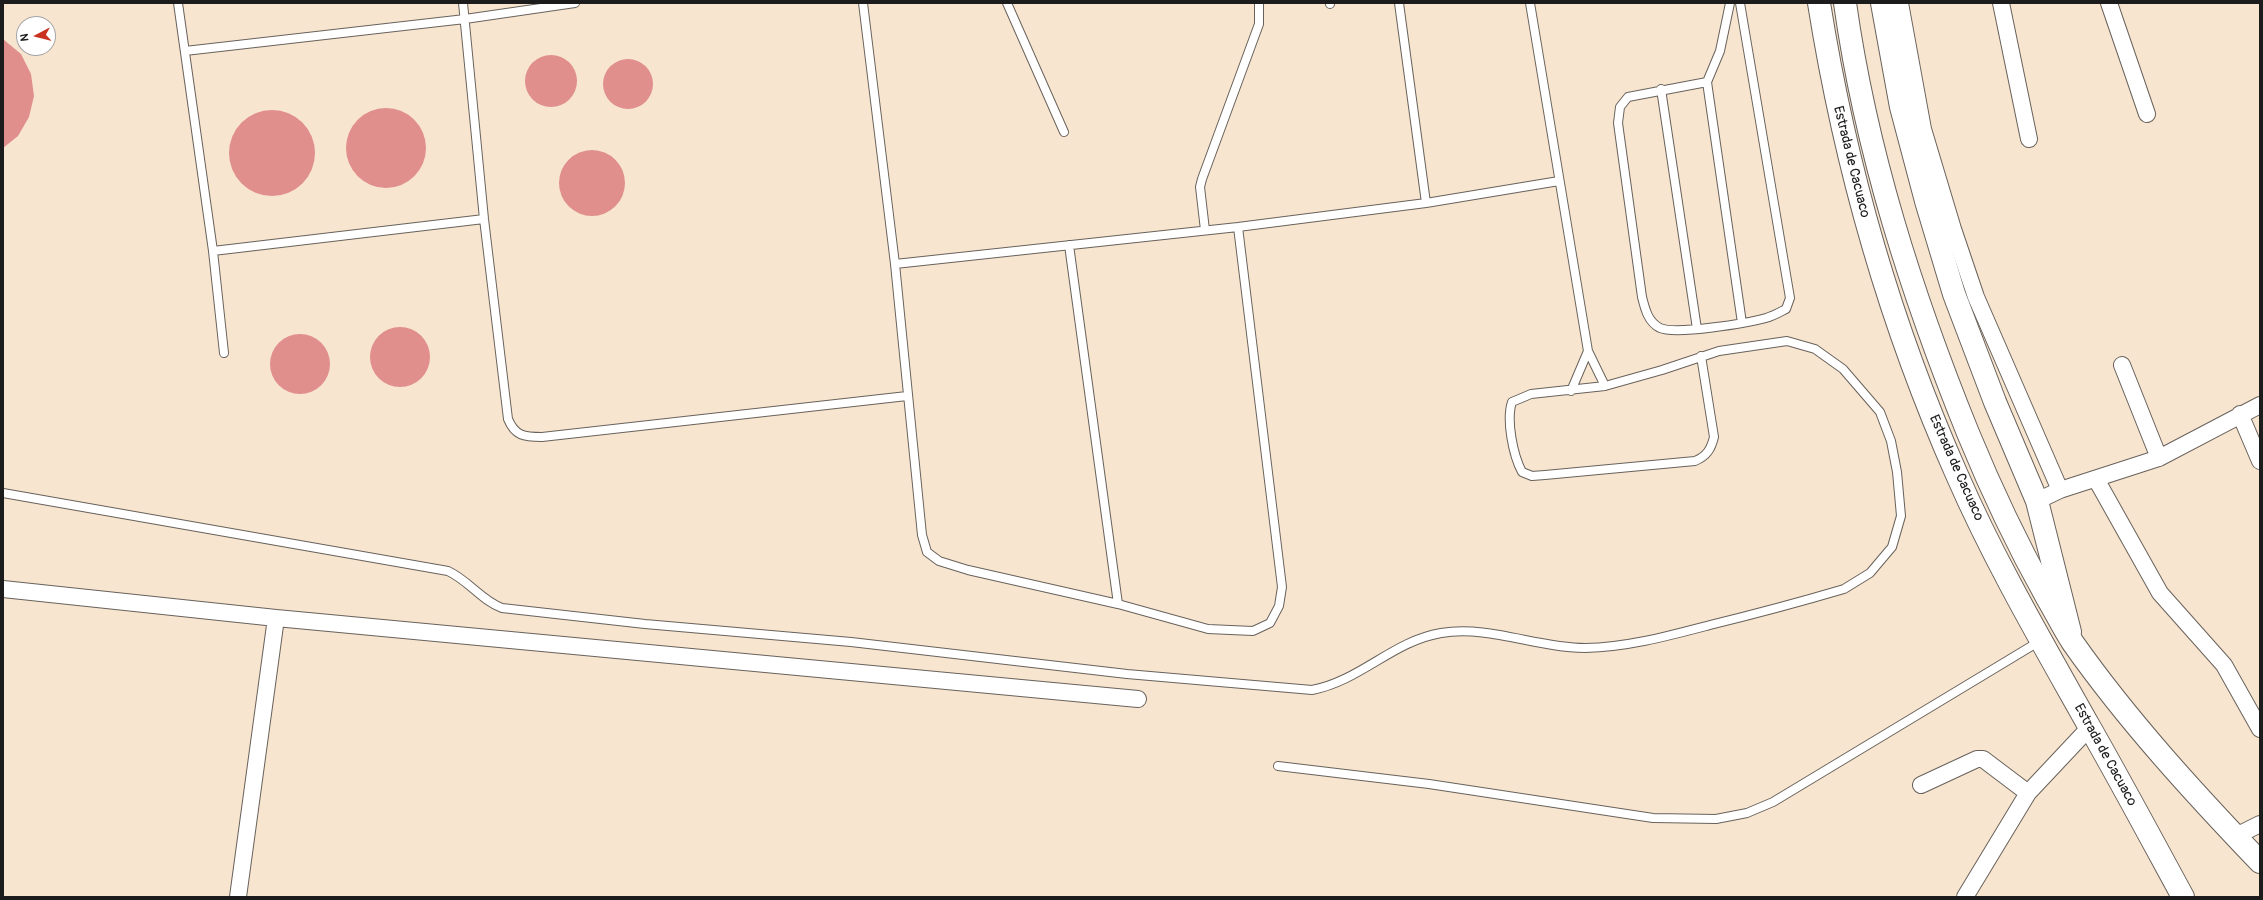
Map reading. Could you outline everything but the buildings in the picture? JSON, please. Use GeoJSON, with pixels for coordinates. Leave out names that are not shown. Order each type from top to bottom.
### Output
{"type":"FeatureCollection","features":[{"type":"Feature","properties":{"kind":"main road","name":"Estrada de Cacuaco"},"geometry":{"type":"LineString","coordinates":[[1819,3],[1841,124],[1856,184],[1874,252],[1910,362],[1957,476],[2041,640],[2184,897]]}},
{"type":"Feature","properties":{"kind":"main road","name":"Estrada de Cacuaco"},"geometry":{"type":"LineString","coordinates":[[1845,3],[1852,51],[1870,139],[1894,226],[1922,311],[1954,397],[1988,480],[2028,563],[2072,641],[2151,740],[2260,862]]}},
{"type":"Feature","properties":{"kind":"main road"},"geometry":{"type":"LineString","coordinates":[[1882,3],[1901,108],[1926,202],[1954,294],[1995,402],[2037,501],[2072,641]]}},
{"type":"Feature","properties":{"kind":"street"},"geometry":{"type":"LineString","coordinates":[[1900,3],[1923,129],[1953,229],[1976,297],[2060,490]]}},
{"type":"Feature","properties":{"kind":"street"},"geometry":{"type":"LineString","coordinates":[[2001,3],[2029,139]]}},
{"type":"Feature","properties":{"kind":"street"},"geometry":{"type":"LineString","coordinates":[[2109,3],[2146,114]]}},
{"type":"Feature","properties":{"kind":"street"},"geometry":{"type":"LineString","coordinates":[[2122,365],[2158,458]]}},
{"type":"Feature","properties":{"kind":"street"},"geometry":{"type":"LineString","coordinates":[[2037,501],[2060,490],[2158,458],[2240,414],[2260,405]]}},
{"type":"Feature","properties":{"kind":"street"},"geometry":{"type":"LineString","coordinates":[[2240,414],[2260,461]]}},
{"type":"Feature","properties":{"kind":"street"},"geometry":{"type":"LineString","coordinates":[[2096,479],[2160,592],[2224,665],[2260,729]]}},
{"type":"Feature","properties":{"kind":"street"},"geometry":{"type":"LineString","coordinates":[[3,589],[276,618],[1138,699]]}},
{"type":"Feature","properties":{"kind":"street"},"geometry":{"type":"LineString","coordinates":[[238,897],[276,618]]}},
{"type":"Feature","properties":{"kind":"street"},"geometry":{"type":"LineString","coordinates":[[1965,897],[2028,793],[2090,727]]}},
{"type":"Feature","properties":{"kind":"street"},"geometry":{"type":"LineString","coordinates":[[1921,785],[1977,759],[1983,759],[2028,793]]}},
{"type":"Feature","properties":{"kind":"street"},"geometry":{"type":"LineString","coordinates":[[2236,836],[2260,824]]}},
{"type":"Feature","properties":{"kind":"lane"},"geometry":{"type":"LineString","coordinates":[[178,3],[213,251],[224,353]]}},
{"type":"Feature","properties":{"kind":"lane"},"geometry":{"type":"LineString","coordinates":[[463,3],[484,219],[508,419],[513,430],[522,435],[542,437],[907,396]]}},
{"type":"Feature","properties":{"kind":"lane"},"geometry":{"type":"LineString","coordinates":[[185,51],[465,19],[575,3]]}},
{"type":"Feature","properties":{"kind":"lane"},"geometry":{"type":"LineString","coordinates":[[863,3],[896,264],[907,396],[922,535],[927,552],[939,561],[968,570],[1118,604],[1208,629],[1253,631],[1270,623],[1279,606],[1282,587],[1238,227]]}},
{"type":"Feature","properties":{"kind":"lane"},"geometry":{"type":"LineString","coordinates":[[1007,3],[1064,132]]}},
{"type":"Feature","properties":{"kind":"lane"},"geometry":{"type":"LineString","coordinates":[[1205,230],[1200,188],[1259,24],[1259,3]]}},
{"type":"Feature","properties":{"kind":"lane"},"geometry":{"type":"LineString","coordinates":[[1399,3],[1426,203]]}},
{"type":"Feature","properties":{"kind":"lane"},"geometry":{"type":"LineString","coordinates":[[1530,3],[1588,351],[1605,386]]}},
{"type":"Feature","properties":{"kind":"lane"},"geometry":{"type":"LineString","coordinates":[[1730,3],[1720,51],[1707,82],[1742,323]]}},
{"type":"Feature","properties":{"kind":"lane"},"geometry":{"type":"LineString","coordinates":[[1707,82],[1661,89],[1628,97],[1620,107],[1618,122],[1642,297],[1645,310],[1651,321],[1660,328],[1697,329],[1768,318],[1786,309],[1790,298],[1740,3]]}},
{"type":"Feature","properties":{"kind":"lane"},"geometry":{"type":"LineString","coordinates":[[1661,89],[1697,329]]}},
{"type":"Feature","properties":{"kind":"lane"},"geometry":{"type":"LineString","coordinates":[[896,264],[1238,227],[1426,203],[1559,181]]}},
{"type":"Feature","properties":{"kind":"lane"},"geometry":{"type":"LineString","coordinates":[[213,251],[484,219]]}},
{"type":"Feature","properties":{"kind":"lane"},"geometry":{"type":"LineString","coordinates":[[1069,245],[1118,604]]}},
{"type":"Feature","properties":{"kind":"lane"},"geometry":{"type":"LineString","coordinates":[[3,493],[448,571],[462,577],[494,605],[502,608],[645,624],[851,642],[1127,674],[1312,690],[1341,682],[1402,645],[1435,634],[1466,631],[1562,646],[1612,647],[1646,642],[1844,589],[1870,573],[1892,547],[1901,516],[1897,472],[1891,441],[1880,412],[1843,369],[1815,349],[1787,341],[1719,351],[1701,356],[1662,370],[1605,386],[1571,391],[1531,394],[1512,402],[1508,413],[1517,463],[1522,472],[1532,476],[1695,461],[1704,457],[1712,447],[1714,437],[1701,356]]}},
{"type":"Feature","properties":{"kind":"lane"},"geometry":{"type":"LineString","coordinates":[[1571,391],[1588,351]]}},
{"type":"Feature","properties":{"kind":"lane"},"geometry":{"type":"LineString","coordinates":[[1278,766],[1429,784],[1653,818],[1716,819],[1747,813],[1774,802],[2041,640]]}}]}
